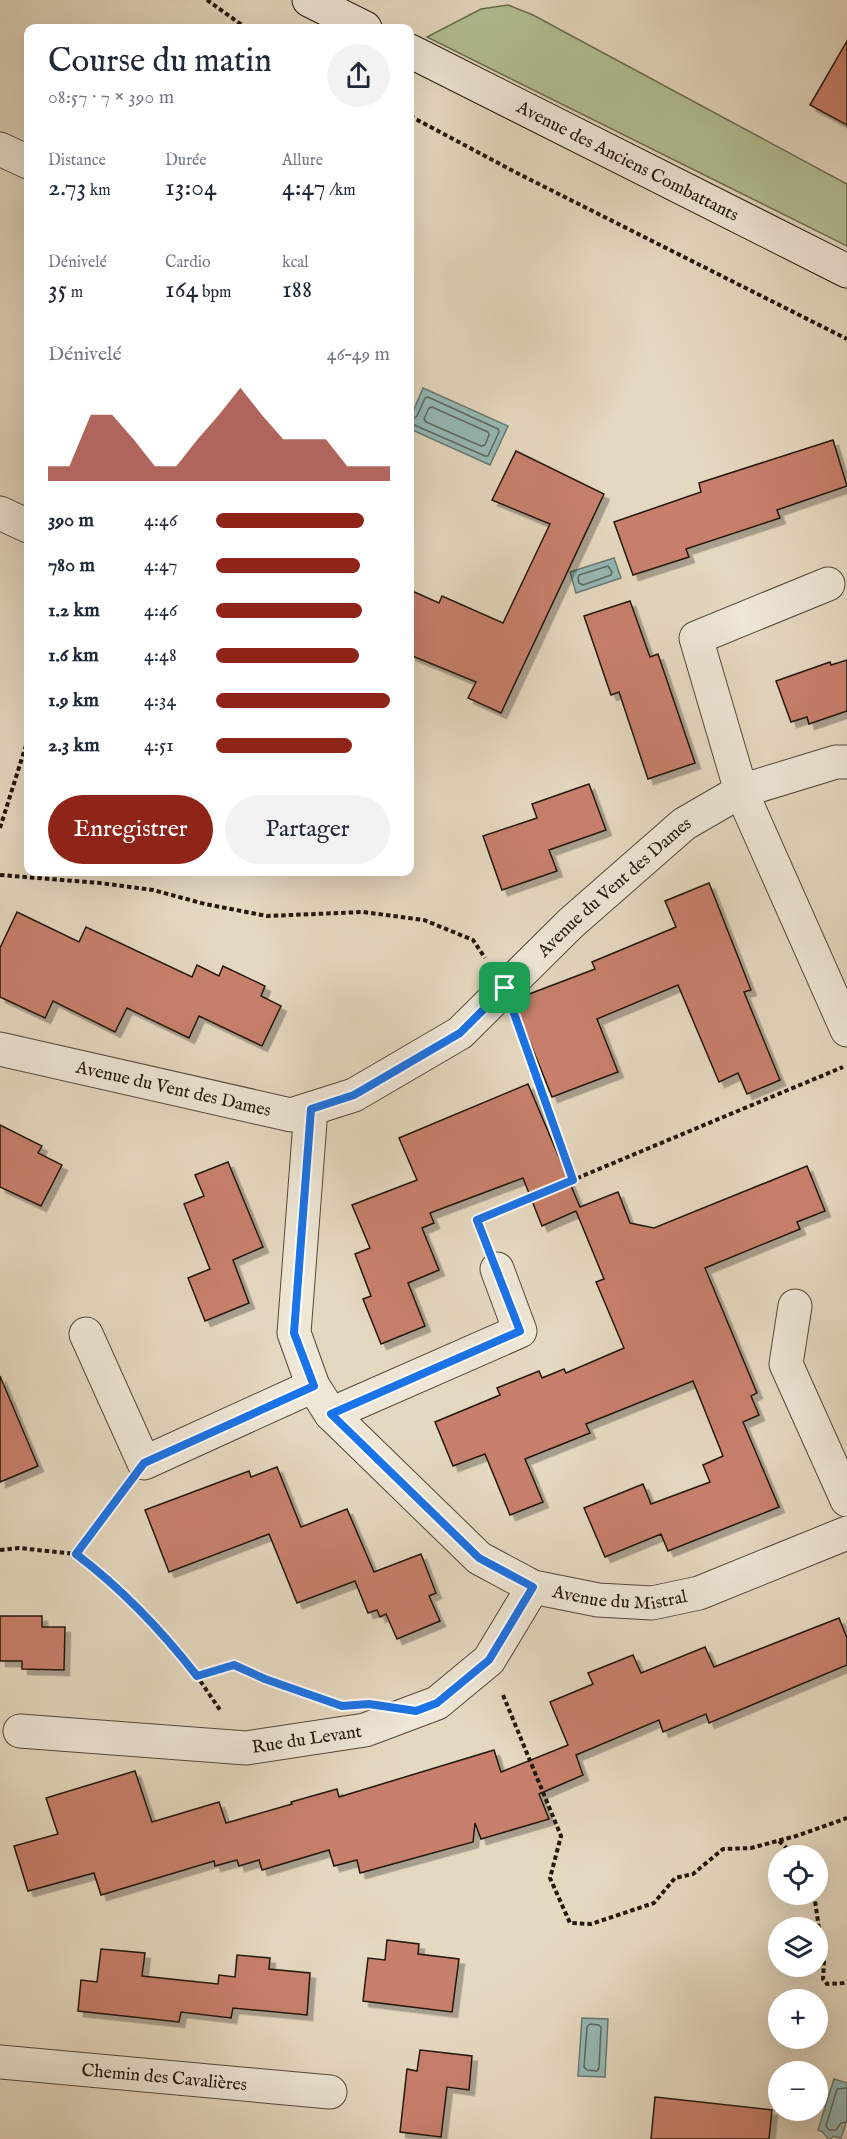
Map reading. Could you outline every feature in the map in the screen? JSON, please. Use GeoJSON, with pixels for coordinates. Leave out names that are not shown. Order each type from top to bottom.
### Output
{"type":"FeatureCollection","features":[{"type":"Feature","properties":{"kind":"street"},"geometry":{"type":"LineString","coordinates":[[309,0],[357,24]]}},
{"type":"Feature","properties":{"kind":"street","name":"Avenue des Anciens Combattants"},"geometry":{"type":"LineString","coordinates":[[414,53],[847,271]]}},
{"type":"Feature","properties":{"kind":"street"},"geometry":{"type":"LineString","coordinates":[[0,149],[24,160]]}},
{"type":"Feature","properties":{"kind":"street"},"geometry":{"type":"LineString","coordinates":[[0,513],[24,524]]}},
{"type":"Feature","properties":{"kind":"street"},"geometry":{"type":"LineString","coordinates":[[828,584],[696,638],[741,791],[847,1030]]}},
{"type":"Feature","properties":{"kind":"street","name":"Avenue du Vent des Dames"},"geometry":{"type":"LineString","coordinates":[[0,1049],[291,1115],[354,1095],[460,1033],[571,923],[684,824],[741,791],[836,762],[847,762]]}},
{"type":"Feature","properties":{"kind":"street","name":"Avenue du Mistral"},"geometry":{"type":"LineString","coordinates":[[311,1109],[294,1333],[314,1386],[331,1414],[479,1558],[533,1587],[598,1600],[652,1603],[699,1593],[847,1533]]}},
{"type":"Feature","properties":{"kind":"street"},"geometry":{"type":"LineString","coordinates":[[331,1414],[520,1331],[497,1269]]}},
{"type":"Feature","properties":{"kind":"street"},"geometry":{"type":"LineString","coordinates":[[795,1306],[786,1364],[847,1500]]}},
{"type":"Feature","properties":{"kind":"street"},"geometry":{"type":"LineString","coordinates":[[86,1334],[144,1463],[314,1386]]}},
{"type":"Feature","properties":{"kind":"street","name":"Rue du Levant"},"geometry":{"type":"LineString","coordinates":[[20,1731],[246,1748],[365,1730],[437,1703],[489,1660],[533,1587]]}},
{"type":"Feature","properties":{"kind":"street","name":"Chemin des Cavalières"},"geometry":{"type":"LineString","coordinates":[[0,2062],[330,2092]]}},
{"type":"Feature","properties":{"kind":"path"},"geometry":{"type":"LineString","coordinates":[[207,0],[239,24]]}},
{"type":"Feature","properties":{"kind":"path"},"geometry":{"type":"LineString","coordinates":[[414,118],[515,172],[847,339]]}},
{"type":"Feature","properties":{"kind":"path"},"geometry":{"type":"LineString","coordinates":[[0,828],[24,753]]}},
{"type":"Feature","properties":{"kind":"path"},"geometry":{"type":"LineString","coordinates":[[0,874],[153,890],[205,904],[267,916],[363,912],[424,920],[473,940],[505,988],[573,1180]]}},
{"type":"Feature","properties":{"kind":"path"},"geometry":{"type":"LineString","coordinates":[[497,1269],[477,1220],[847,1066]]}},
{"type":"Feature","properties":{"kind":"path"},"geometry":{"type":"LineString","coordinates":[[76,1554],[144,1463]]}},
{"type":"Feature","properties":{"kind":"path"},"geometry":{"type":"LineString","coordinates":[[0,1550],[19,1548],[76,1554],[101,1573],[171,1643],[197,1676],[234,1665],[265,1679],[322,1698]]}},
{"type":"Feature","properties":{"kind":"path"},"geometry":{"type":"LineString","coordinates":[[489,1660],[561,1836],[550,1878],[570,1923],[591,1924],[654,1903],[675,1878],[693,1874],[723,1849],[751,1848],[847,1818]]}},
{"type":"Feature","properties":{"kind":"path"},"geometry":{"type":"LineString","coordinates":[[778,1841],[783,1845]]}},
{"type":"Feature","properties":{"kind":"path"},"geometry":{"type":"LineString","coordinates":[[816,1905],[824,1963],[823,1979],[827,1984],[847,1981]]}},
{"type":"Feature","properties":{"kind":"green space"},"geometry":{"type":"Polygon","coordinates":[[[508,5],[533,15],[847,184],[847,246],[427,37],[481,9],[508,5]]]}},
{"type":"Feature","properties":{"kind":"water"},"geometry":{"type":"Polygon","coordinates":[[[423,388],[508,426],[490,465],[414,431],[414,409],[423,388]]]}},
{"type":"Feature","properties":{"kind":"water"},"geometry":{"type":"Polygon","coordinates":[[[614,558],[621,578],[576,593],[570,572],[614,558]]]}},
{"type":"Feature","properties":{"kind":"water"},"geometry":{"type":"Polygon","coordinates":[[[582,2018],[608,2019],[605,2077],[578,2076],[582,2018]]]}},
{"type":"Feature","properties":{"kind":"water"},"geometry":{"type":"Polygon","coordinates":[[[834,2079],[847,2083],[847,2120],[841,2138],[833,2136],[828,2139],[823,2132],[818,2130],[821,2121],[828,2121],[828,2098],[834,2079]]]}},
{"type":"Feature","properties":{"kind":"building"},"geometry":{"type":"Polygon","coordinates":[[[847,41],[847,125],[810,105],[847,41]]]}},
{"type":"Feature","properties":{"kind":"building"},"geometry":{"type":"Polygon","coordinates":[[[833,440],[847,486],[777,510],[780,518],[686,549],[689,557],[633,575],[614,522],[701,492],[699,483],[833,440]]]}},
{"type":"Feature","properties":{"kind":"building"},"geometry":{"type":"Polygon","coordinates":[[[516,451],[604,494],[501,713],[468,698],[476,682],[414,657],[414,592],[439,603],[442,596],[503,623],[550,524],[492,500],[516,451]]]}},
{"type":"Feature","properties":{"kind":"building"},"geometry":{"type":"Polygon","coordinates":[[[630,601],[650,657],[658,654],[695,763],[648,779],[619,692],[611,695],[584,616],[630,601]]]}},
{"type":"Feature","properties":{"kind":"building"},"geometry":{"type":"Polygon","coordinates":[[[847,660],[847,711],[809,724],[807,717],[791,722],[776,681],[830,662],[831,665],[847,660]]]}},
{"type":"Feature","properties":{"kind":"building"},"geometry":{"type":"Polygon","coordinates":[[[589,784],[606,830],[549,850],[557,871],[502,890],[483,836],[537,818],[532,804],[589,784]]]}},
{"type":"Feature","properties":{"kind":"building"},"geometry":{"type":"Polygon","coordinates":[[[709,883],[751,990],[744,992],[780,1080],[747,1094],[738,1073],[719,1082],[678,985],[597,1019],[618,1072],[552,1097],[515,1005],[524,996],[595,969],[592,962],[676,927],[665,901],[709,883]]]}},
{"type":"Feature","properties":{"kind":"building"},"geometry":{"type":"Polygon","coordinates":[[[17,912],[79,942],[86,927],[192,977],[197,965],[219,976],[223,966],[265,986],[261,996],[281,1006],[262,1046],[199,1016],[189,1038],[127,1008],[115,1032],[53,1001],[45,1018],[0,997],[0,948],[17,912]]]}},
{"type":"Feature","properties":{"kind":"building"},"geometry":{"type":"Polygon","coordinates":[[[528,1084],[580,1207],[618,1192],[630,1223],[654,1228],[807,1166],[825,1211],[797,1222],[800,1229],[705,1268],[757,1393],[751,1396],[759,1415],[743,1422],[779,1507],[668,1551],[661,1534],[605,1557],[584,1508],[643,1484],[651,1504],[710,1482],[703,1465],[723,1456],[693,1381],[586,1424],[590,1433],[525,1459],[543,1502],[510,1515],[485,1454],[453,1466],[435,1422],[500,1395],[497,1388],[539,1371],[542,1378],[564,1369],[566,1373],[624,1348],[596,1282],[604,1279],[576,1211],[542,1226],[523,1178],[430,1213],[434,1223],[422,1228],[439,1270],[408,1283],[425,1326],[381,1344],[363,1299],[371,1296],[355,1254],[370,1248],[352,1205],[417,1180],[399,1138],[528,1084]]]}},
{"type":"Feature","properties":{"kind":"building"},"geometry":{"type":"Polygon","coordinates":[[[0,1125],[42,1146],[38,1153],[62,1165],[41,1206],[0,1187],[0,1125]]]}},
{"type":"Feature","properties":{"kind":"building"},"geometry":{"type":"Polygon","coordinates":[[[228,1162],[263,1247],[233,1260],[249,1303],[205,1321],[188,1278],[210,1269],[184,1204],[204,1196],[195,1175],[228,1162]]]}},
{"type":"Feature","properties":{"kind":"building"},"geometry":{"type":"Polygon","coordinates":[[[0,1376],[38,1466],[0,1482],[0,1376]]]}},
{"type":"Feature","properties":{"kind":"building"},"geometry":{"type":"Polygon","coordinates":[[[277,1467],[301,1527],[347,1509],[374,1572],[421,1554],[436,1593],[429,1596],[440,1621],[397,1639],[386,1614],[380,1617],[377,1610],[368,1613],[355,1581],[297,1603],[269,1534],[169,1572],[145,1510],[249,1471],[251,1477],[277,1467]]]}},
{"type":"Feature","properties":{"kind":"building"},"geometry":{"type":"Polygon","coordinates":[[[0,1616],[42,1616],[42,1627],[65,1627],[64,1670],[22,1669],[22,1661],[0,1661],[0,1616]]]}},
{"type":"Feature","properties":{"kind":"building"},"geometry":{"type":"Polygon","coordinates":[[[839,1618],[847,1638],[847,1665],[709,1723],[706,1714],[663,1732],[659,1720],[576,1755],[583,1775],[539,1794],[549,1819],[481,1839],[475,1823],[473,1842],[360,1873],[357,1860],[334,1866],[329,1850],[262,1870],[259,1860],[239,1866],[237,1860],[215,1866],[214,1861],[101,1895],[94,1873],[28,1891],[14,1846],[58,1834],[46,1798],[135,1771],[152,1822],[219,1802],[226,1823],[337,1789],[339,1797],[494,1750],[501,1772],[568,1745],[550,1702],[593,1684],[588,1673],[633,1655],[641,1673],[705,1647],[714,1667],[839,1618]]]}},
{"type":"Feature","properties":{"kind":"building"},"geometry":{"type":"Polygon","coordinates":[[[387,1940],[419,1944],[418,1954],[459,1959],[452,2012],[363,2001],[368,1958],[385,1960],[387,1940]]]}},
{"type":"Feature","properties":{"kind":"building"},"geometry":{"type":"Polygon","coordinates":[[[101,1949],[145,1953],[142,1976],[218,1984],[219,1975],[235,1977],[237,1955],[270,1958],[269,1969],[310,1973],[307,2015],[233,2008],[231,2018],[181,2012],[179,2022],[78,2011],[81,1980],[97,1982],[101,1949]]]}},
{"type":"Feature","properties":{"kind":"building"},"geometry":{"type":"Polygon","coordinates":[[[420,2050],[472,2056],[469,2090],[447,2087],[441,2137],[400,2132],[407,2069],[417,2071],[420,2050]]]}},
{"type":"Feature","properties":{"kind":"building"},"geometry":{"type":"Polygon","coordinates":[[[655,2097],[768,2110],[768,2121],[771,2121],[769,2139],[651,2139],[655,2097]]]}},
{"type":"Feature","properties":{"kind":"route"},"geometry":{"type":"LineString","coordinates":[[505,988],[573,1180],[477,1220],[520,1331],[331,1414],[479,1558],[533,1587],[489,1660],[437,1703],[416,1711],[369,1704],[342,1706],[265,1679],[234,1665],[197,1676],[171,1643],[101,1573],[76,1554],[144,1463],[314,1386],[294,1333],[311,1109],[354,1095],[460,1033],[505,988]]}}]}
